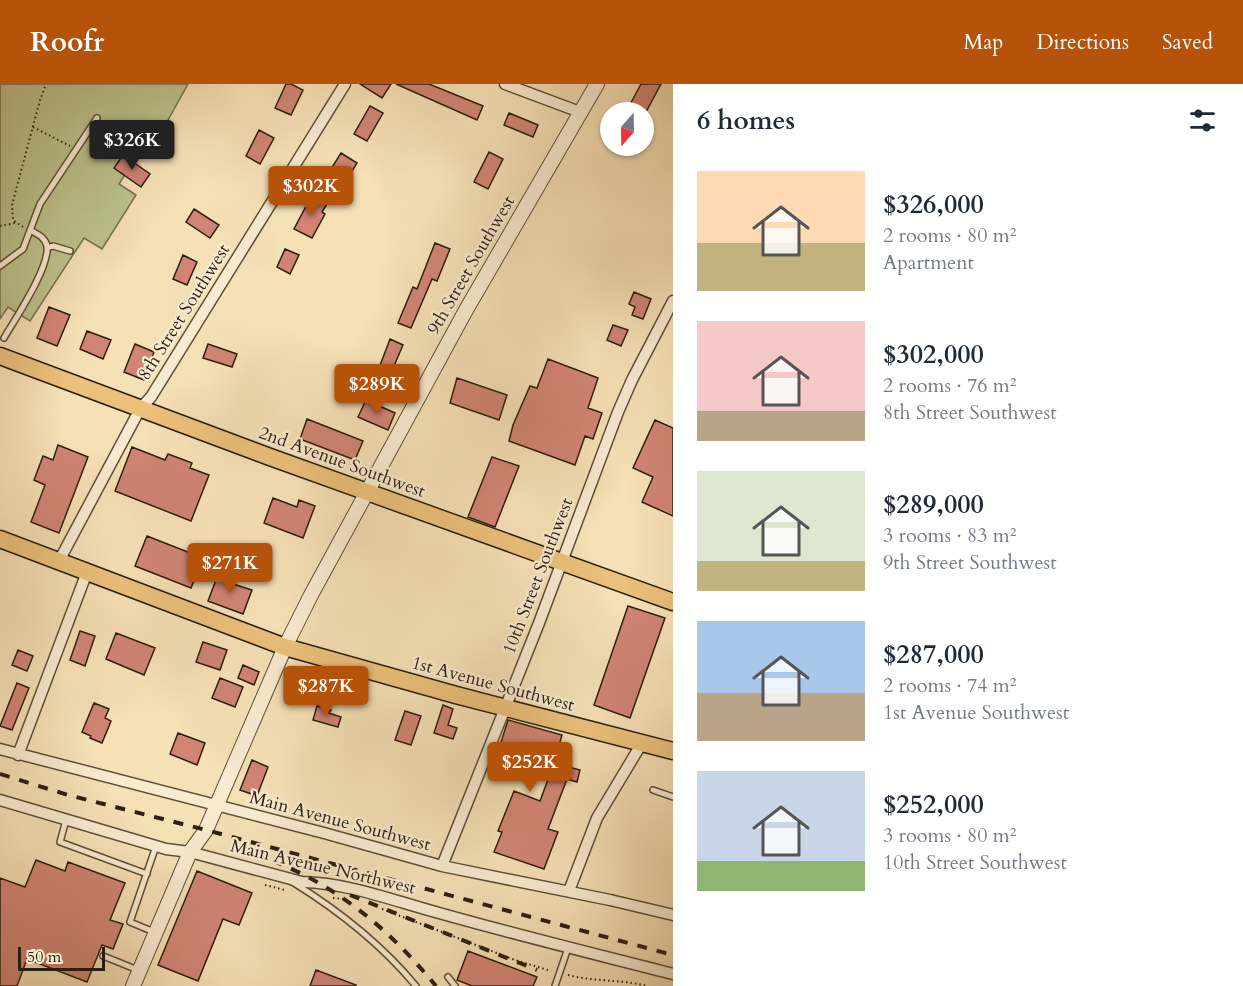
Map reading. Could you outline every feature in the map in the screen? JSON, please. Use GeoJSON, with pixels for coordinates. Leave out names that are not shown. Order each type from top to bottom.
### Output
{"type":"FeatureCollection","features":[{"type":"Feature","properties":{"kind":"main road","name":"2nd Avenue Southwest"},"geometry":{"type":"LineString","coordinates":[[0,356],[673,602]]}},
{"type":"Feature","properties":{"kind":"main road","name":"1st Avenue Southwest"},"geometry":{"type":"LineString","coordinates":[[0,538],[285,647],[673,750]]}},
{"type":"Feature","properties":{"kind":"street","name":"8th Street Southwest"},"geometry":{"type":"LineString","coordinates":[[58,561],[140,409],[151,397],[345,84]]}},
{"type":"Feature","properties":{"kind":"street"},"geometry":{"type":"LineString","coordinates":[[506,84],[580,111]]}},
{"type":"Feature","properties":{"kind":"street","name":"9th Street Southwest"},"geometry":{"type":"LineString","coordinates":[[133,986],[190,852],[202,838],[218,805],[285,647],[366,491],[466,310],[597,84]]}},
{"type":"Feature","properties":{"kind":"street","name":"10th Street Southwest"},"geometry":{"type":"LineString","coordinates":[[442,866],[632,380],[673,301]]}},
{"type":"Feature","properties":{"kind":"street"},"geometry":{"type":"LineString","coordinates":[[18,755],[87,572]]}},
{"type":"Feature","properties":{"kind":"street"},"geometry":{"type":"LineString","coordinates":[[569,891],[597,818],[642,743]]}},
{"type":"Feature","properties":{"kind":"street","name":"Main Avenue Southwest"},"geometry":{"type":"LineString","coordinates":[[0,749],[442,866],[569,891],[673,915]]}},
{"type":"Feature","properties":{"kind":"street","name":"Main Avenue Northwest"},"geometry":{"type":"LineString","coordinates":[[0,800],[156,846],[190,852],[302,882],[321,882],[376,894],[437,913],[673,974]]}},
{"type":"Feature","properties":{"kind":"lane"},"geometry":{"type":"LineString","coordinates":[[0,266],[23,249],[40,204],[97,118]]}},
{"type":"Feature","properties":{"kind":"lane"},"geometry":{"type":"LineString","coordinates":[[4,338],[40,273],[47,244],[42,237],[30,230]]}},
{"type":"Feature","properties":{"kind":"lane"},"geometry":{"type":"LineString","coordinates":[[46,248],[53,246],[70,251]]}},
{"type":"Feature","properties":{"kind":"lane"},"geometry":{"type":"LineString","coordinates":[[653,790],[673,797]]}},
{"type":"Feature","properties":{"kind":"lane"},"geometry":{"type":"LineString","coordinates":[[66,820],[60,842],[147,874]]}},
{"type":"Feature","properties":{"kind":"lane"},"geometry":{"type":"LineString","coordinates":[[155,933],[130,922],[156,846]]}},
{"type":"Feature","properties":{"kind":"lane"},"geometry":{"type":"LineString","coordinates":[[286,878],[346,917],[401,968],[416,986]]}},
{"type":"Feature","properties":{"kind":"lane"},"geometry":{"type":"LineString","coordinates":[[555,986],[568,948]]}},
{"type":"Feature","properties":{"kind":"lane"},"geometry":{"type":"LineString","coordinates":[[103,956],[139,970]]}},
{"type":"Feature","properties":{"kind":"lane"},"geometry":{"type":"LineString","coordinates":[[448,978],[455,986]]}},
{"type":"Feature","properties":{"kind":"path"},"geometry":{"type":"LineString","coordinates":[[15,223],[12,215],[13,198],[46,84]]}},
{"type":"Feature","properties":{"kind":"path"},"geometry":{"type":"LineString","coordinates":[[33,127],[76,149]]}},
{"type":"Feature","properties":{"kind":"path"},"geometry":{"type":"LineString","coordinates":[[0,226],[15,223],[30,230]]}},
{"type":"Feature","properties":{"kind":"path"},"geometry":{"type":"LineString","coordinates":[[281,889],[354,900]]}},
{"type":"Feature","properties":{"kind":"path"},"geometry":{"type":"LineString","coordinates":[[373,906],[462,939]]}},
{"type":"Feature","properties":{"kind":"green space"},"geometry":{"type":"Polygon","coordinates":[[[0,84],[188,84],[163,129],[156,125],[119,184],[136,195],[102,249],[84,238],[30,321],[8,307],[0,319],[0,84]]]}},
{"type":"Feature","properties":{"kind":"building"},"geometry":{"type":"Polygon","coordinates":[[[286,84],[303,90],[291,115],[275,108],[286,84]]]}},
{"type":"Feature","properties":{"kind":"building"},"geometry":{"type":"Polygon","coordinates":[[[360,84],[391,84],[382,98],[360,84]]]}},
{"type":"Feature","properties":{"kind":"building"},"geometry":{"type":"Polygon","coordinates":[[[396,84],[429,84],[483,106],[477,120],[396,84]]]}},
{"type":"Feature","properties":{"kind":"building"},"geometry":{"type":"Polygon","coordinates":[[[641,84],[661,84],[651,102],[631,102],[641,84]]]}},
{"type":"Feature","properties":{"kind":"building"},"geometry":{"type":"Polygon","coordinates":[[[370,106],[383,113],[367,141],[354,134],[370,106]]]}},
{"type":"Feature","properties":{"kind":"building"},"geometry":{"type":"Polygon","coordinates":[[[509,113],[538,125],[533,137],[504,125],[509,113]]]}},
{"type":"Feature","properties":{"kind":"building"},"geometry":{"type":"Polygon","coordinates":[[[259,130],[274,138],[260,164],[246,156],[259,130]]]}},
{"type":"Feature","properties":{"kind":"building"},"geometry":{"type":"Polygon","coordinates":[[[489,152],[503,159],[488,189],[474,182],[489,152]]]}},
{"type":"Feature","properties":{"kind":"building"},"geometry":{"type":"Polygon","coordinates":[[[341,153],[357,163],[340,191],[324,180],[341,153]]]}},
{"type":"Feature","properties":{"kind":"building"},"geometry":{"type":"Polygon","coordinates":[[[123,155],[150,174],[141,187],[114,168],[123,155]]]}},
{"type":"Feature","properties":{"kind":"building"},"geometry":{"type":"Polygon","coordinates":[[[312,195],[327,204],[322,212],[325,214],[312,238],[294,229],[312,195]]]}},
{"type":"Feature","properties":{"kind":"building"},"geometry":{"type":"Polygon","coordinates":[[[194,209],[219,225],[210,238],[186,222],[194,209]]]}},
{"type":"Feature","properties":{"kind":"building"},"geometry":{"type":"Polygon","coordinates":[[[435,243],[450,249],[437,281],[432,279],[411,328],[398,323],[413,287],[417,289],[435,243]]]}},
{"type":"Feature","properties":{"kind":"building"},"geometry":{"type":"Polygon","coordinates":[[[285,249],[299,255],[290,274],[277,267],[285,249]]]}},
{"type":"Feature","properties":{"kind":"building"},"geometry":{"type":"Polygon","coordinates":[[[183,255],[197,262],[187,285],[173,279],[183,255]]]}},
{"type":"Feature","properties":{"kind":"building"},"geometry":{"type":"Polygon","coordinates":[[[634,292],[651,299],[643,319],[632,315],[635,307],[629,304],[634,292]]]}},
{"type":"Feature","properties":{"kind":"building"},"geometry":{"type":"Polygon","coordinates":[[[49,307],[70,315],[57,346],[37,338],[49,307]]]}},
{"type":"Feature","properties":{"kind":"building"},"geometry":{"type":"Polygon","coordinates":[[[613,325],[628,330],[621,346],[607,340],[613,325]]]}},
{"type":"Feature","properties":{"kind":"building"},"geometry":{"type":"Polygon","coordinates":[[[87,331],[111,340],[103,359],[80,349],[87,331]]]}},
{"type":"Feature","properties":{"kind":"building"},"geometry":{"type":"Polygon","coordinates":[[[390,339],[403,345],[391,373],[379,368],[390,339]]]}},
{"type":"Feature","properties":{"kind":"building"},"geometry":{"type":"Polygon","coordinates":[[[135,344],[154,352],[144,380],[124,372],[135,344]]]}},
{"type":"Feature","properties":{"kind":"building"},"geometry":{"type":"Polygon","coordinates":[[[208,344],[237,354],[232,367],[203,358],[208,344]]]}},
{"type":"Feature","properties":{"kind":"building"},"geometry":{"type":"Polygon","coordinates":[[[548,359],[598,378],[588,408],[602,413],[593,439],[585,436],[575,465],[509,441],[513,425],[530,386],[537,388],[548,359]]]}},
{"type":"Feature","properties":{"kind":"building"},"geometry":{"type":"Polygon","coordinates":[[[457,378],[507,395],[499,420],[450,403],[457,378]]]}},
{"type":"Feature","properties":{"kind":"building"},"geometry":{"type":"Polygon","coordinates":[[[366,400],[395,413],[388,430],[358,417],[366,400]]]}},
{"type":"Feature","properties":{"kind":"building"},"geometry":{"type":"Polygon","coordinates":[[[307,419],[363,441],[355,460],[300,439],[307,419]]]}},
{"type":"Feature","properties":{"kind":"building"},"geometry":{"type":"Polygon","coordinates":[[[655,420],[673,428],[673,516],[642,502],[653,477],[633,468],[655,420]]]}},
{"type":"Feature","properties":{"kind":"building"},"geometry":{"type":"Polygon","coordinates":[[[58,445],[88,457],[59,533],[31,522],[45,485],[34,480],[43,456],[53,460],[58,445]]]}},
{"type":"Feature","properties":{"kind":"building"},"geometry":{"type":"Polygon","coordinates":[[[132,447],[165,460],[168,454],[192,463],[190,468],[209,475],[191,521],[115,491],[132,447]]]}},
{"type":"Feature","properties":{"kind":"building"},"geometry":{"type":"Polygon","coordinates":[[[492,457],[519,466],[495,527],[468,517],[492,457]]]}},
{"type":"Feature","properties":{"kind":"building"},"geometry":{"type":"Polygon","coordinates":[[[273,498],[297,507],[299,500],[315,506],[303,538],[264,523],[273,498]]]}},
{"type":"Feature","properties":{"kind":"building"},"geometry":{"type":"Polygon","coordinates":[[[147,536],[203,558],[191,588],[135,566],[147,536]]]}},
{"type":"Feature","properties":{"kind":"building"},"geometry":{"type":"Polygon","coordinates":[[[219,572],[235,578],[233,584],[252,590],[243,614],[208,601],[219,572]]]}},
{"type":"Feature","properties":{"kind":"building"},"geometry":{"type":"Polygon","coordinates":[[[628,606],[665,618],[630,718],[594,705],[628,606]]]}},
{"type":"Feature","properties":{"kind":"building"},"geometry":{"type":"Polygon","coordinates":[[[80,631],[95,636],[85,666],[70,660],[80,631]]]}},
{"type":"Feature","properties":{"kind":"building"},"geometry":{"type":"Polygon","coordinates":[[[116,633],[155,648],[144,675],[106,659],[116,633]]]}},
{"type":"Feature","properties":{"kind":"building"},"geometry":{"type":"Polygon","coordinates":[[[203,642],[227,650],[220,670],[196,662],[203,642]]]}},
{"type":"Feature","properties":{"kind":"building"},"geometry":{"type":"Polygon","coordinates":[[[18,650],[33,656],[27,671],[12,665],[18,650]]]}},
{"type":"Feature","properties":{"kind":"building"},"geometry":{"type":"Polygon","coordinates":[[[243,665],[259,672],[254,685],[238,678],[243,665]]]}},
{"type":"Feature","properties":{"kind":"building"},"geometry":{"type":"Polygon","coordinates":[[[220,678],[243,687],[235,707],[212,698],[220,678]]]}},
{"type":"Feature","properties":{"kind":"building"},"geometry":{"type":"Polygon","coordinates":[[[17,683],[29,688],[12,730],[0,726],[17,683]]]}},
{"type":"Feature","properties":{"kind":"building"},"geometry":{"type":"Polygon","coordinates":[[[94,703],[109,709],[105,718],[111,721],[102,743],[82,732],[94,703]]]}},
{"type":"Feature","properties":{"kind":"building"},"geometry":{"type":"Polygon","coordinates":[[[443,705],[453,709],[448,725],[457,728],[453,739],[434,733],[443,705]]]}},
{"type":"Feature","properties":{"kind":"building"},"geometry":{"type":"Polygon","coordinates":[[[317,706],[331,710],[329,713],[341,717],[338,727],[313,720],[317,706]]]}},
{"type":"Feature","properties":{"kind":"building"},"geometry":{"type":"Polygon","coordinates":[[[405,711],[421,716],[411,745],[395,740],[405,711]]]}},
{"type":"Feature","properties":{"kind":"building"},"geometry":{"type":"Polygon","coordinates":[[[508,720],[562,735],[554,763],[580,770],[577,782],[567,779],[548,829],[558,832],[544,869],[494,852],[502,832],[498,831],[514,791],[540,801],[550,774],[525,768],[521,779],[489,769],[494,755],[497,755],[508,720]]]}},
{"type":"Feature","properties":{"kind":"building"},"geometry":{"type":"Polygon","coordinates":[[[178,733],[205,743],[197,765],[170,754],[178,733]]]}},
{"type":"Feature","properties":{"kind":"building"},"geometry":{"type":"Polygon","coordinates":[[[252,760],[268,767],[257,796],[240,790],[252,760]]]}},
{"type":"Feature","properties":{"kind":"building"},"geometry":{"type":"Polygon","coordinates":[[[36,860],[65,871],[68,862],[125,883],[110,920],[123,924],[113,949],[102,945],[87,982],[27,959],[17,986],[0,986],[0,878],[25,887],[36,860]]]}},
{"type":"Feature","properties":{"kind":"building"},"geometry":{"type":"Polygon","coordinates":[[[197,871],[252,893],[239,925],[223,919],[198,981],[158,965],[197,871]]]}},
{"type":"Feature","properties":{"kind":"building"},"geometry":{"type":"Polygon","coordinates":[[[468,951],[537,977],[533,986],[472,986],[457,980],[468,951]]]}},
{"type":"Feature","properties":{"kind":"building"},"geometry":{"type":"Polygon","coordinates":[[[316,970],[356,985],[356,986],[310,986],[316,970]]]}},
{"type":"Feature","properties":{"kind":"railway"},"geometry":{"type":"LineString","coordinates":[[0,774],[68,795],[673,955]]}},
{"type":"Feature","properties":{"kind":"railway"},"geometry":{"type":"LineString","coordinates":[[235,847],[295,870],[346,900],[392,939],[436,986]]}},
{"type":"Feature","properties":{"kind":"railway"},"geometry":{"type":"LineString","coordinates":[[350,895],[537,970]]}}]}
